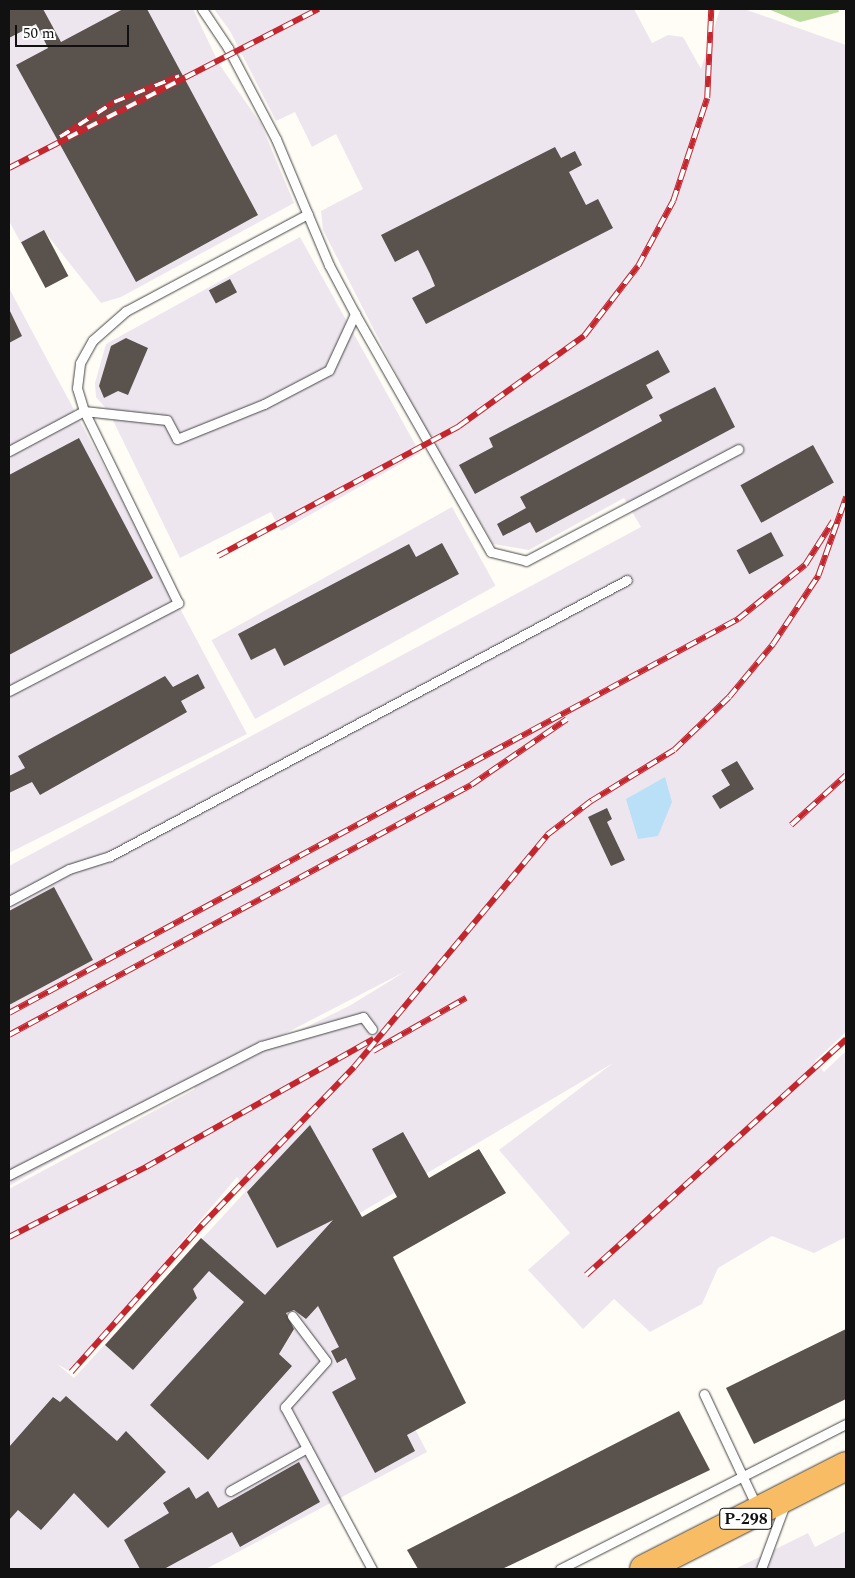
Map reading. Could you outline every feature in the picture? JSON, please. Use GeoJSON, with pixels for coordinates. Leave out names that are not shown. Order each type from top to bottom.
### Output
{"type":"FeatureCollection","features":[{"type":"Feature","properties":{"kind":"highway","name":"Р-298"},"geometry":{"type":"LineString","coordinates":[[644,1569],[846,1466]]}},
{"type":"Feature","properties":{"kind":"lane"},"geometry":{"type":"LineString","coordinates":[[202,9],[272,131],[308,214],[356,314],[491,552],[526,561],[738,449]]}},
{"type":"Feature","properties":{"kind":"lane"},"geometry":{"type":"LineString","coordinates":[[9,691],[178,603],[84,411],[77,388],[80,363],[93,340],[126,311],[308,214]]}},
{"type":"Feature","properties":{"kind":"lane"},"geometry":{"type":"LineString","coordinates":[[9,451],[84,411],[167,420],[177,439],[264,404],[328,370],[356,314]]}},
{"type":"Feature","properties":{"kind":"lane"},"geometry":{"type":"LineString","coordinates":[[9,901],[69,869],[110,856],[627,580]]}},
{"type":"Feature","properties":{"kind":"lane"},"geometry":{"type":"LineString","coordinates":[[9,1175],[261,1046],[363,1017],[372,1029]]}},
{"type":"Feature","properties":{"kind":"lane"},"geometry":{"type":"LineString","coordinates":[[292,1316],[326,1361],[284,1408],[372,1569]]}},
{"type":"Feature","properties":{"kind":"lane"},"geometry":{"type":"LineString","coordinates":[[704,1394],[759,1512]]}},
{"type":"Feature","properties":{"kind":"lane"},"geometry":{"type":"LineString","coordinates":[[560,1569],[743,1479],[846,1424]]}},
{"type":"Feature","properties":{"kind":"lane"},"geometry":{"type":"LineString","coordinates":[[230,1491],[307,1448]]}},
{"type":"Feature","properties":{"kind":"lane"},"geometry":{"type":"LineString","coordinates":[[761,1569],[788,1497]]}},
{"type":"Feature","properties":{"kind":"shaded area"},"geometry":{"type":"Polygon","coordinates":[[[9,9],[193,9],[219,64],[261,124],[294,203],[121,297],[101,303],[44,231],[21,243],[9,221],[9,9]]]}},
{"type":"Feature","properties":{"kind":"shaded area"},"geometry":{"type":"Polygon","coordinates":[[[214,9],[634,9],[652,43],[668,35],[683,37],[701,69],[720,9],[744,9],[846,45],[846,1032],[815,1061],[824,1072],[846,1051],[846,1237],[814,1253],[772,1236],[718,1268],[702,1304],[650,1332],[614,1299],[583,1329],[528,1270],[570,1233],[499,1150],[613,1063],[316,1239],[427,1452],[206,1569],[9,1569],[9,1189],[195,1089],[192,1084],[9,1186],[9,866],[641,527],[624,498],[529,550],[493,544],[424,428],[323,230],[321,211],[363,189],[336,134],[312,147],[295,112],[276,121],[230,31],[214,9]],[[406,971],[261,1046],[207,1076],[351,1005],[406,971]],[[237,1177],[71,1372],[57,1364],[74,1378],[246,1191],[237,1177]]]}},
{"type":"Feature","properties":{"kind":"shaded area"},"geometry":{"type":"Polygon","coordinates":[[[300,237],[420,453],[281,531],[271,512],[180,558],[109,412],[96,397],[95,383],[106,344],[300,237]]]}},
{"type":"Feature","properties":{"kind":"shaded area"},"geometry":{"type":"Polygon","coordinates":[[[9,288],[247,734],[9,853],[9,288]]]}},
{"type":"Feature","properties":{"kind":"shaded area"},"geometry":{"type":"Polygon","coordinates":[[[452,507],[496,586],[255,719],[211,640],[452,507]]]}},
{"type":"Feature","properties":{"kind":"shaded area"},"geometry":{"type":"Polygon","coordinates":[[[846,1531],[846,1569],[735,1569],[808,1533],[815,1547],[846,1531]]]}},
{"type":"Feature","properties":{"kind":"green space"},"geometry":{"type":"Polygon","coordinates":[[[768,9],[838,9],[839,12],[800,22],[768,9]]]}},
{"type":"Feature","properties":{"kind":"water"},"geometry":{"type":"Polygon","coordinates":[[[665,777],[672,802],[658,836],[638,839],[626,799],[665,777]]]}},
{"type":"Feature","properties":{"kind":"building"},"geometry":{"type":"Polygon","coordinates":[[[9,9],[43,9],[61,42],[123,9],[147,9],[258,215],[136,282],[16,65],[48,48],[36,24],[9,38],[9,9]]]}},
{"type":"Feature","properties":{"kind":"building"},"geometry":{"type":"Polygon","coordinates":[[[555,147],[561,158],[575,151],[582,165],[569,172],[586,205],[598,199],[613,228],[426,324],[412,298],[435,286],[418,250],[395,262],[381,235],[555,147]]]}},
{"type":"Feature","properties":{"kind":"building"},"geometry":{"type":"Polygon","coordinates":[[[44,230],[68,276],[45,288],[21,242],[44,230]]]}},
{"type":"Feature","properties":{"kind":"building"},"geometry":{"type":"Polygon","coordinates":[[[230,279],[237,292],[216,304],[209,290],[230,279]]]}},
{"type":"Feature","properties":{"kind":"building"},"geometry":{"type":"Polygon","coordinates":[[[9,309],[22,336],[9,343],[9,309]]]}},
{"type":"Feature","properties":{"kind":"building"},"geometry":{"type":"Polygon","coordinates":[[[126,338],[148,348],[128,395],[118,391],[104,398],[99,386],[111,346],[126,338]]]}},
{"type":"Feature","properties":{"kind":"building"},"geometry":{"type":"Polygon","coordinates":[[[658,350],[670,372],[646,385],[653,398],[475,494],[459,465],[493,447],[489,438],[658,350]]]}},
{"type":"Feature","properties":{"kind":"building"},"geometry":{"type":"Polygon","coordinates":[[[715,387],[735,427],[536,533],[530,522],[503,536],[497,524],[526,508],[520,497],[662,421],[659,415],[715,387]]]}},
{"type":"Feature","properties":{"kind":"building"},"geometry":{"type":"Polygon","coordinates":[[[79,438],[153,578],[9,655],[9,475],[79,438]]]}},
{"type":"Feature","properties":{"kind":"building"},"geometry":{"type":"Polygon","coordinates":[[[813,445],[834,483],[761,523],[740,485],[813,445]]]}},
{"type":"Feature","properties":{"kind":"building"},"geometry":{"type":"Polygon","coordinates":[[[771,532],[784,556],[749,574],[737,550],[771,532]]]}},
{"type":"Feature","properties":{"kind":"building"},"geometry":{"type":"Polygon","coordinates":[[[442,543],[459,574],[284,666],[275,648],[251,660],[238,634],[409,544],[416,557],[442,543]]]}},
{"type":"Feature","properties":{"kind":"building"},"geometry":{"type":"Polygon","coordinates":[[[198,674],[205,688],[181,701],[187,712],[40,795],[32,782],[9,793],[9,776],[25,768],[18,756],[165,676],[173,687],[198,674]]]}},
{"type":"Feature","properties":{"kind":"building"},"geometry":{"type":"Polygon","coordinates":[[[737,761],[754,789],[720,809],[712,796],[730,785],[721,770],[737,761]]]}},
{"type":"Feature","properties":{"kind":"building"},"geometry":{"type":"Polygon","coordinates":[[[607,808],[612,819],[607,822],[625,860],[611,866],[588,817],[607,808]]]}},
{"type":"Feature","properties":{"kind":"building"},"geometry":{"type":"Polygon","coordinates":[[[54,887],[93,960],[9,1005],[9,911],[54,887]]]}},
{"type":"Feature","properties":{"kind":"building"},"geometry":{"type":"Polygon","coordinates":[[[310,1125],[362,1217],[397,1197],[372,1149],[403,1132],[429,1178],[479,1149],[506,1193],[393,1257],[466,1403],[407,1435],[415,1451],[375,1473],[332,1392],[356,1379],[346,1358],[337,1363],[331,1351],[339,1347],[318,1306],[306,1319],[294,1310],[286,1313],[294,1329],[279,1354],[292,1366],[208,1460],[150,1405],[244,1302],[209,1271],[193,1289],[197,1298],[133,1370],[105,1345],[201,1238],[265,1295],[333,1220],[277,1248],[247,1192],[310,1125]]]}},
{"type":"Feature","properties":{"kind":"building"},"geometry":{"type":"Polygon","coordinates":[[[846,1329],[846,1399],[754,1444],[726,1388],[846,1329]]]}},
{"type":"Feature","properties":{"kind":"building"},"geometry":{"type":"Polygon","coordinates":[[[66,1396],[117,1441],[126,1431],[166,1472],[108,1528],[74,1493],[41,1530],[18,1510],[9,1520],[9,1447],[53,1397],[60,1402],[66,1396]]]}},
{"type":"Feature","properties":{"kind":"building"},"geometry":{"type":"Polygon","coordinates":[[[679,1411],[710,1470],[502,1569],[418,1569],[407,1550],[679,1411]]]}},
{"type":"Feature","properties":{"kind":"building"},"geometry":{"type":"Polygon","coordinates":[[[299,1462],[320,1502],[240,1547],[232,1532],[164,1569],[140,1569],[124,1540],[169,1513],[163,1503],[189,1487],[196,1499],[208,1491],[218,1508],[299,1462]]]}},
{"type":"Feature","properties":{"kind":"railway"},"geometry":{"type":"LineString","coordinates":[[9,168],[318,9]]}},
{"type":"Feature","properties":{"kind":"railway"},"geometry":{"type":"LineString","coordinates":[[218,556],[459,426],[584,336],[638,266],[673,201],[707,98],[711,9]]}},
{"type":"Feature","properties":{"kind":"railway"},"geometry":{"type":"LineString","coordinates":[[60,137],[114,102],[179,76]]}},
{"type":"Feature","properties":{"kind":"railway"},"geometry":{"type":"LineString","coordinates":[[71,1372],[202,1225],[354,1067],[547,835],[591,801],[674,750],[729,697],[773,644],[818,576],[846,497]]}},
{"type":"Feature","properties":{"kind":"railway"},"geometry":{"type":"LineString","coordinates":[[9,1013],[738,619],[805,565],[833,521]]}},
{"type":"Feature","properties":{"kind":"railway"},"geometry":{"type":"LineString","coordinates":[[9,1035],[471,785],[567,719]]}},
{"type":"Feature","properties":{"kind":"railway"},"geometry":{"type":"LineString","coordinates":[[791,825],[846,775]]}},
{"type":"Feature","properties":{"kind":"railway"},"geometry":{"type":"LineString","coordinates":[[373,1051],[466,998]]}},
{"type":"Feature","properties":{"kind":"railway"},"geometry":{"type":"LineString","coordinates":[[9,1237],[146,1167],[373,1039]]}},
{"type":"Feature","properties":{"kind":"railway"},"geometry":{"type":"LineString","coordinates":[[586,1275],[846,1039]]}}]}
